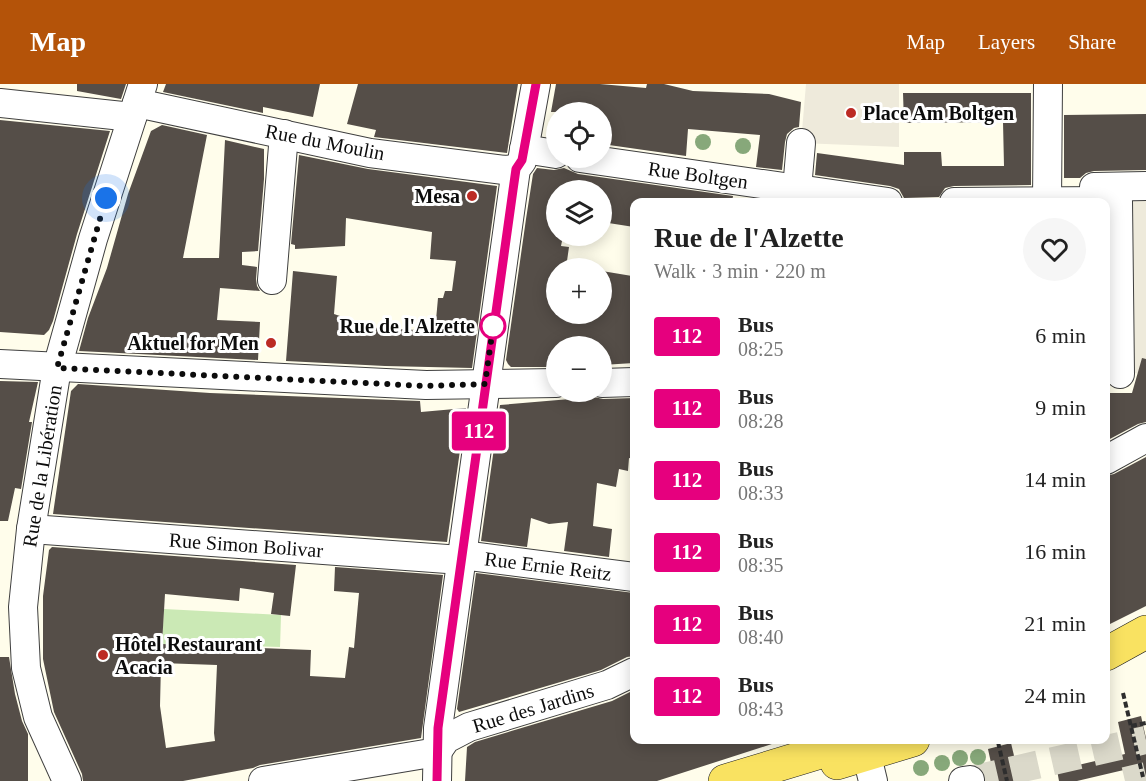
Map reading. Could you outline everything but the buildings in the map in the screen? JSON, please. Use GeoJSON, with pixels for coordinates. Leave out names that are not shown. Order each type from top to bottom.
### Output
{"type":"FeatureCollection","features":[{"type":"Feature","properties":{"kind":"main road"},"geometry":{"type":"LineString","coordinates":[[1110,652],[1146,632]]}},
{"type":"Feature","properties":{"kind":"main road"},"geometry":{"type":"LineString","coordinates":[[1114,682],[1146,650]]}},
{"type":"Feature","properties":{"kind":"main road"},"geometry":{"type":"LineString","coordinates":[[782,781],[899,744]]}},
{"type":"Feature","properties":{"kind":"main road"},"geometry":{"type":"LineString","coordinates":[[725,781],[866,753]]}},
{"type":"Feature","properties":{"kind":"street"},"geometry":{"type":"LineString","coordinates":[[437,781],[436,752],[485,384],[520,159],[536,84]]}},
{"type":"Feature","properties":{"kind":"street"},"geometry":{"type":"LineString","coordinates":[[1047,197],[1048,84]]}},
{"type":"Feature","properties":{"kind":"street","name":"Rue du Moulin"},"geometry":{"type":"LineString","coordinates":[[0,103],[137,101],[370,153],[504,170],[520,159]]}},
{"type":"Feature","properties":{"kind":"street","name":"Rue de la Libération"},"geometry":{"type":"LineString","coordinates":[[67,781],[36,707],[11,606],[31,529],[57,368],[93,239],[137,101]]}},
{"type":"Feature","properties":{"kind":"street"},"geometry":{"type":"LineString","coordinates":[[272,280],[284,134]]}},
{"type":"Feature","properties":{"kind":"street"},"geometry":{"type":"LineString","coordinates":[[797,189],[801,143]]}},
{"type":"Feature","properties":{"kind":"street"},"geometry":{"type":"LineString","coordinates":[[520,159],[546,155]]}},
{"type":"Feature","properties":{"kind":"street","name":"Rue Boltgen"},"geometry":{"type":"LineString","coordinates":[[612,163],[860,198]]}},
{"type":"Feature","properties":{"kind":"street"},"geometry":{"type":"LineString","coordinates":[[1028,198],[1146,186]]}},
{"type":"Feature","properties":{"kind":"street"},"geometry":{"type":"LineString","coordinates":[[1047,197],[1065,198]]}},
{"type":"Feature","properties":{"kind":"street"},"geometry":{"type":"LineString","coordinates":[[1110,201],[1118,201],[1124,374]]}},
{"type":"Feature","properties":{"kind":"street"},"geometry":{"type":"LineString","coordinates":[[0,364],[426,386],[546,383]]}},
{"type":"Feature","properties":{"kind":"street"},"geometry":{"type":"LineString","coordinates":[[612,383],[630,382]]}},
{"type":"Feature","properties":{"kind":"street"},"geometry":{"type":"LineString","coordinates":[[1110,458],[1146,438]]}},
{"type":"Feature","properties":{"kind":"street","name":"Rue Simon Bolivar"},"geometry":{"type":"LineString","coordinates":[[31,529],[462,558]]}},
{"type":"Feature","properties":{"kind":"street","name":"Rue Ernie Reitz"},"geometry":{"type":"LineString","coordinates":[[462,558],[630,577]]}},
{"type":"Feature","properties":{"kind":"street","name":"Rue des Jardins"},"geometry":{"type":"LineString","coordinates":[[436,752],[446,739],[469,727],[608,685],[630,674]]}},
{"type":"Feature","properties":{"kind":"street"},"geometry":{"type":"LineString","coordinates":[[263,781],[436,752]]}},
{"type":"Feature","properties":{"kind":"path"},"geometry":{"type":"LineString","coordinates":[[1114,682],[1131,726],[1143,777]]}},
{"type":"Feature","properties":{"kind":"path"},"geometry":{"type":"LineString","coordinates":[[1131,726],[1146,723]]}},
{"type":"Feature","properties":{"kind":"path"},"geometry":{"type":"LineString","coordinates":[[998,744],[1007,781]]}},
{"type":"Feature","properties":{"kind":"green space"},"geometry":{"type":"Polygon","coordinates":[[[164,609],[281,615],[280,647],[162,644],[164,609]]]}},
{"type":"Feature","properties":{"kind":"shaded area","name":"Place Am Boltgen"},"geometry":{"type":"Polygon","coordinates":[[[806,84],[899,84],[899,147],[801,143],[806,84]]]}},
{"type":"Feature","properties":{"kind":"shaded area"},"geometry":{"type":"Polygon","coordinates":[[[1146,186],[1146,373],[1110,374],[1110,198],[1090,198],[1046,187],[1146,186]]]}},
{"type":"Feature","properties":{"kind":"tunnel"},"geometry":{"type":"LineString","coordinates":[[970,780],[1146,740]]}},
{"type":"Feature","properties":{"kind":"tunnel"},"geometry":{"type":"LineString","coordinates":[[1125,781],[1146,776]]}},
{"type":"Feature","properties":{"kind":"bus line","name":"112"},"geometry":{"type":"LineString","coordinates":[[437,781],[438,728],[485,384],[516,169],[522,160],[536,84]]}},
{"type":"Feature","properties":{"kind":"place","name":"Place Am Boltgen"},"geometry":{"type":"Point","coordinates":[851,113]}},
{"type":"Feature","properties":{"kind":"place","name":"Mesa"},"geometry":{"type":"Point","coordinates":[472,196]}},
{"type":"Feature","properties":{"kind":"place","name":"Rue de l'Alzette"},"geometry":{"type":"Point","coordinates":[493,326]}},
{"type":"Feature","properties":{"kind":"place","name":"Aktuel for Men"},"geometry":{"type":"Point","coordinates":[271,343]}},
{"type":"Feature","properties":{"kind":"place","name":"Hôtel Restaurant Acacia"},"geometry":{"type":"Point","coordinates":[103,655]}},
{"type":"Feature","properties":{"kind":"route"},"geometry":{"type":"LineString","coordinates":[[106,198],[57,368],[426,386],[485,384],[494,320],[493,326]]}}]}
